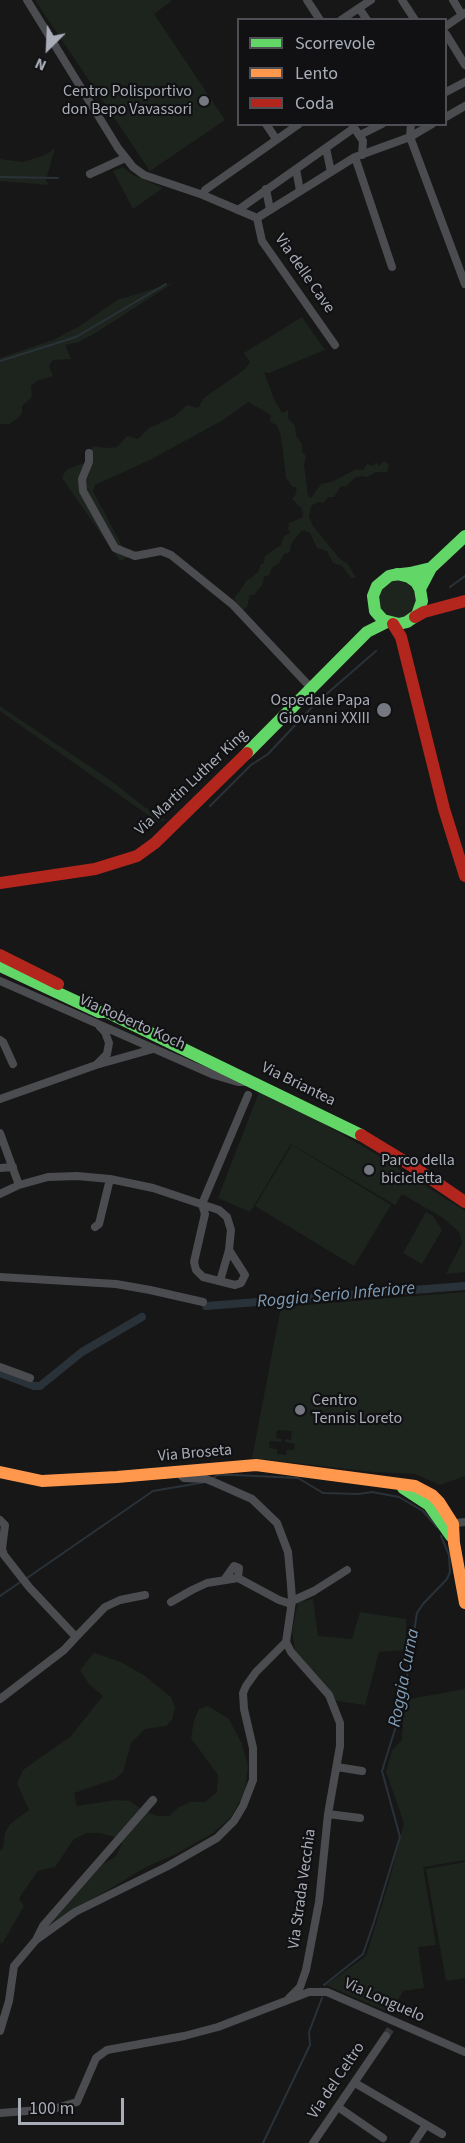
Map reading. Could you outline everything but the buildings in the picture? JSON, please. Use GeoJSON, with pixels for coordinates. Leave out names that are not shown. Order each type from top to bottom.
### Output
{"type":"FeatureCollection","features":[{"type":"Feature","properties":{"kind":"street"},"geometry":{"type":"LineString","coordinates":[[27,0],[125,158],[144,175],[203,195],[257,218],[359,156],[410,137],[429,126]]}},
{"type":"Feature","properties":{"kind":"street"},"geometry":{"type":"LineString","coordinates":[[307,0],[319,18]]}},
{"type":"Feature","properties":{"kind":"street"},"geometry":{"type":"LineString","coordinates":[[344,18],[371,0]]}},
{"type":"Feature","properties":{"kind":"street"},"geometry":{"type":"LineString","coordinates":[[402,0],[414,18]]}},
{"type":"Feature","properties":{"kind":"street"},"geometry":{"type":"LineString","coordinates":[[447,25],[464,14],[453,0]]}},
{"type":"Feature","properties":{"kind":"street"},"geometry":{"type":"LineString","coordinates":[[359,8],[366,18]]}},
{"type":"Feature","properties":{"kind":"street"},"geometry":{"type":"LineString","coordinates":[[447,36],[465,65]]}},
{"type":"Feature","properties":{"kind":"street"},"geometry":{"type":"LineString","coordinates":[[447,91],[465,82]]}},
{"type":"Feature","properties":{"kind":"street"},"geometry":{"type":"LineString","coordinates":[[447,116],[465,106]]}},
{"type":"Feature","properties":{"kind":"street"},"geometry":{"type":"LineString","coordinates":[[267,126],[276,139]]}},
{"type":"Feature","properties":{"kind":"street"},"geometry":{"type":"LineString","coordinates":[[203,195],[205,190],[296,126]]}},
{"type":"Feature","properties":{"kind":"street"},"geometry":{"type":"LineString","coordinates":[[238,210],[355,129],[371,126]]}},
{"type":"Feature","properties":{"kind":"street"},"geometry":{"type":"LineString","coordinates":[[411,126],[410,137],[465,282]]}},
{"type":"Feature","properties":{"kind":"street"},"geometry":{"type":"LineString","coordinates":[[355,129],[363,141],[359,156],[392,267]]}},
{"type":"Feature","properties":{"kind":"street"},"geometry":{"type":"LineString","coordinates":[[326,148],[331,172]]}},
{"type":"Feature","properties":{"kind":"street"},"geometry":{"type":"LineString","coordinates":[[90,174],[125,158]]}},
{"type":"Feature","properties":{"kind":"street"},"geometry":{"type":"LineString","coordinates":[[296,169],[300,191]]}},
{"type":"Feature","properties":{"kind":"street"},"geometry":{"type":"LineString","coordinates":[[266,189],[270,210]]}},
{"type":"Feature","properties":{"kind":"street","name":"Via delle Cave"},"geometry":{"type":"LineString","coordinates":[[257,218],[262,241],[335,345]]}},
{"type":"Feature","properties":{"kind":"street"},"geometry":{"type":"LineString","coordinates":[[89,453],[89,462],[82,479],[83,491],[115,548],[135,556],[161,551],[171,555],[233,605],[312,688]]}},
{"type":"Feature","properties":{"kind":"street"},"geometry":{"type":"LineString","coordinates":[[401,637],[421,609],[421,594],[431,568],[465,536]]}},
{"type":"Feature","properties":{"kind":"street","name":"Via Martin Luther King"},"geometry":{"type":"LineString","coordinates":[[367,632],[374,607],[373,596],[376,586],[385,578],[397,574],[431,568]]}},
{"type":"Feature","properties":{"kind":"street"},"geometry":{"type":"LineString","coordinates":[[397,574],[409,577],[421,594],[435,606],[443,607]]}},
{"type":"Feature","properties":{"kind":"street","name":"Via Martin Luther King"},"geometry":{"type":"LineString","coordinates":[[0,883],[95,869],[137,856],[155,843],[367,632],[390,623],[412,620],[424,612],[465,601]]}},
{"type":"Feature","properties":{"kind":"street"},"geometry":{"type":"LineString","coordinates":[[374,607],[377,614],[390,623],[401,637],[444,809],[465,876]]}},
{"type":"Feature","properties":{"kind":"street","name":"Via Briantea"},"geometry":{"type":"LineString","coordinates":[[0,955],[103,1006],[107,1012]]}},
{"type":"Feature","properties":{"kind":"street","name":"Via Briantea"},"geometry":{"type":"LineString","coordinates":[[0,966],[99,1012],[107,1012],[354,1131],[465,1202]]}},
{"type":"Feature","properties":{"kind":"street","name":"Via Roberto Koch"},"geometry":{"type":"LineString","coordinates":[[0,981],[214,1075],[238,1082],[254,1082]]}},
{"type":"Feature","properties":{"kind":"street"},"geometry":{"type":"LineString","coordinates":[[96,1065],[107,1054],[109,1043],[105,1032],[97,1024]]}},
{"type":"Feature","properties":{"kind":"street"},"geometry":{"type":"LineString","coordinates":[[2,1046],[13,1064]]}},
{"type":"Feature","properties":{"kind":"street"},"geometry":{"type":"LineString","coordinates":[[0,1100],[96,1065],[154,1049]]}},
{"type":"Feature","properties":{"kind":"street"},"geometry":{"type":"LineString","coordinates":[[229,1250],[245,1277],[239,1285],[203,1277],[196,1270],[205,1214],[202,1204],[248,1095]]}},
{"type":"Feature","properties":{"kind":"street"},"geometry":{"type":"LineString","coordinates":[[0,1133],[19,1185]]}},
{"type":"Feature","properties":{"kind":"street"},"geometry":{"type":"LineString","coordinates":[[0,1168],[13,1167]]}},
{"type":"Feature","properties":{"kind":"street"},"geometry":{"type":"LineString","coordinates":[[0,1194],[19,1185],[48,1178],[71,1176],[110,1179],[161,1190],[219,1210],[227,1217],[231,1230],[229,1250],[220,1281]]}},
{"type":"Feature","properties":{"kind":"street"},"geometry":{"type":"LineString","coordinates":[[95,1227],[99,1224],[110,1179]]}},
{"type":"Feature","properties":{"kind":"street"},"geometry":{"type":"LineString","coordinates":[[0,1277],[116,1284],[203,1302]]}},
{"type":"Feature","properties":{"kind":"street"},"geometry":{"type":"LineString","coordinates":[[0,1367],[30,1378]]}},
{"type":"Feature","properties":{"kind":"street","name":"Via Broseta"},"geometry":{"type":"LineString","coordinates":[[0,1472],[42,1480],[117,1478],[256,1466],[415,1486],[432,1495],[455,1524]]}},
{"type":"Feature","properties":{"kind":"street"},"geometry":{"type":"LineString","coordinates":[[0,2031],[9,2001],[14,1966],[36,1940],[75,1912],[217,1839],[234,1821],[254,1780],[253,1748],[244,1709],[243,1693],[256,1672],[286,1642],[292,1602],[288,1552],[277,1523],[252,1499],[206,1479],[184,1478],[177,1472]]}},
{"type":"Feature","properties":{"kind":"street","name":"Via Broseta"},"geometry":{"type":"LineString","coordinates":[[394,1484],[455,1524]]}},
{"type":"Feature","properties":{"kind":"street"},"geometry":{"type":"LineString","coordinates":[[0,1520],[4,1525],[2,1557],[76,1637]]}},
{"type":"Feature","properties":{"kind":"street"},"geometry":{"type":"LineString","coordinates":[[455,1524],[454,1543],[465,1603]]}},
{"type":"Feature","properties":{"kind":"street"},"geometry":{"type":"LineString","coordinates":[[171,1602],[207,1583],[238,1578],[279,1600],[292,1602],[347,1570]]}},
{"type":"Feature","properties":{"kind":"street"},"geometry":{"type":"LineString","coordinates":[[0,1699],[64,1650],[105,1608],[120,1600],[145,1595]]}},
{"type":"Feature","properties":{"kind":"street","name":"Via Strada Vecchia"},"geometry":{"type":"LineString","coordinates":[[286,1642],[291,1652],[329,1695],[340,1723],[340,1746],[328,1814],[319,1902],[306,1970],[300,1987],[289,1998]]}},
{"type":"Feature","properties":{"kind":"street"},"geometry":{"type":"LineString","coordinates":[[337,1767],[362,1772]]}},
{"type":"Feature","properties":{"kind":"street"},"geometry":{"type":"LineString","coordinates":[[36,1940],[42,1926],[153,1800]]}},
{"type":"Feature","properties":{"kind":"street","name":"Via Strada Vecchia"},"geometry":{"type":"LineString","coordinates":[[328,1814],[360,1818]]}},
{"type":"Feature","properties":{"kind":"street","name":"Via Longuelo"},"geometry":{"type":"LineString","coordinates":[[0,2113],[53,2109],[76,2102],[96,2058],[107,2050],[184,2036],[218,2027],[309,1992],[327,1992],[393,2025],[465,2052]]}},
{"type":"Feature","properties":{"kind":"street","name":"Via del Celtro"},"geometry":{"type":"LineString","coordinates":[[313,2143],[386,2036]]}},
{"type":"Feature","properties":{"kind":"street"},"geometry":{"type":"LineString","coordinates":[[355,2083],[442,2134]]}},
{"type":"Feature","properties":{"kind":"street"},"geometry":{"type":"LineString","coordinates":[[338,2107],[383,2138]]}},
{"type":"Feature","properties":{"kind":"street"},"geometry":{"type":"LineString","coordinates":[[414,2143],[426,2125]]}},
{"type":"Feature","properties":{"kind":"shaded area"},"geometry":{"type":"Polygon","coordinates":[[[35,0],[173,0],[154,14],[225,120],[150,171],[35,0]]]}},
{"type":"Feature","properties":{"kind":"shaded area"},"geometry":{"type":"Polygon","coordinates":[[[55,148],[47,176],[44,177],[49,185],[0,181],[0,159],[23,162],[45,155],[55,148]]]}},
{"type":"Feature","properties":{"kind":"shaded area"},"geometry":{"type":"Polygon","coordinates":[[[123,167],[133,175],[163,188],[133,209],[113,171],[123,167]]]}},
{"type":"Feature","properties":{"kind":"shaded area"},"geometry":{"type":"Polygon","coordinates":[[[173,283],[97,332],[79,342],[65,345],[71,359],[53,360],[49,366],[53,376],[37,381],[31,386],[32,397],[22,406],[22,413],[18,418],[9,424],[0,424],[0,358],[53,340],[80,326],[117,300],[173,283]]]}},
{"type":"Feature","properties":{"kind":"shaded area"},"geometry":{"type":"Polygon","coordinates":[[[302,317],[325,350],[269,373],[264,372],[274,399],[282,413],[288,410],[288,418],[295,426],[296,436],[302,444],[302,452],[306,456],[304,465],[308,496],[311,498],[321,484],[334,481],[356,469],[363,470],[367,464],[373,466],[376,462],[379,466],[384,461],[389,465],[387,472],[376,472],[367,477],[354,478],[346,487],[341,486],[334,497],[328,497],[324,503],[318,502],[311,506],[309,516],[313,526],[340,559],[348,564],[356,578],[351,578],[342,566],[333,563],[327,551],[317,548],[310,533],[302,530],[291,544],[290,552],[284,554],[269,575],[264,577],[262,585],[254,595],[250,595],[247,607],[243,610],[234,599],[247,580],[258,572],[261,564],[264,563],[265,556],[281,545],[284,536],[290,533],[289,523],[303,517],[302,509],[292,499],[297,487],[293,487],[286,478],[281,436],[277,425],[270,422],[271,415],[248,402],[223,420],[152,459],[95,485],[93,491],[128,557],[120,561],[62,478],[66,470],[86,462],[93,446],[117,447],[127,436],[138,439],[149,428],[175,416],[187,405],[198,408],[204,398],[245,369],[250,362],[244,353],[302,317]]]}},
{"type":"Feature","properties":{"kind":"shaded area"},"geometry":{"type":"Polygon","coordinates":[[[397,581],[411,586],[416,600],[411,614],[397,619],[383,614],[378,600],[383,586],[397,581]]]}},
{"type":"Feature","properties":{"kind":"shaded area"},"geometry":{"type":"Polygon","coordinates":[[[0,706],[166,820],[158,822],[0,711],[0,706]]]}},
{"type":"Feature","properties":{"kind":"shaded area","name":"Parco della bicicletta"},"geometry":{"type":"Polygon","coordinates":[[[259,1092],[322,1123],[376,1154],[465,1211],[465,1272],[446,1274],[462,1243],[459,1232],[443,1218],[402,1194],[395,1205],[291,1144],[250,1212],[218,1198],[259,1092]]]}},
{"type":"Feature","properties":{"kind":"shaded area"},"geometry":{"type":"Polygon","coordinates":[[[292,1145],[391,1205],[354,1266],[255,1206],[292,1145]]]}},
{"type":"Feature","properties":{"kind":"shaded area"},"geometry":{"type":"Polygon","coordinates":[[[426,1212],[433,1216],[442,1230],[422,1264],[403,1253],[426,1212]]]}},
{"type":"Feature","properties":{"kind":"shaded area"},"geometry":{"type":"Polygon","coordinates":[[[465,1292],[465,1476],[440,1485],[415,1474],[373,1472],[252,1458],[281,1307],[465,1292]],[[277,1430],[276,1438],[282,1439],[281,1442],[270,1441],[269,1448],[277,1449],[277,1454],[286,1455],[287,1450],[294,1450],[295,1444],[285,1442],[285,1439],[291,1440],[292,1431],[277,1430]]]}},
{"type":"Feature","properties":{"kind":"shaded area"},"geometry":{"type":"Polygon","coordinates":[[[313,1599],[318,1636],[352,1639],[360,1612],[406,1619],[406,1650],[379,1652],[365,1705],[337,1701],[295,1651],[292,1631],[298,1602],[313,1599]]]}},
{"type":"Feature","properties":{"kind":"shaded area"},"geometry":{"type":"Polygon","coordinates":[[[94,1653],[121,1662],[145,1676],[171,1697],[175,1708],[172,1720],[166,1726],[145,1729],[131,1743],[123,1772],[115,1779],[74,1793],[77,1806],[116,1800],[130,1801],[142,1810],[157,1816],[169,1816],[179,1807],[190,1802],[205,1802],[217,1792],[218,1775],[191,1738],[194,1720],[199,1709],[208,1706],[229,1719],[242,1744],[248,1766],[245,1792],[231,1817],[213,1833],[176,1854],[146,1867],[48,1926],[89,1872],[115,1857],[122,1844],[114,1837],[100,1833],[87,1833],[74,1839],[55,1867],[38,1871],[21,1895],[19,1899],[24,1906],[2,1944],[0,1942],[0,1851],[10,1824],[29,1810],[17,1783],[23,1770],[71,1736],[103,1696],[89,1684],[80,1670],[94,1653]]]}},
{"type":"Feature","properties":{"kind":"shaded area"},"geometry":{"type":"Polygon","coordinates":[[[465,1689],[465,1860],[423,1867],[436,1945],[418,1947],[424,1988],[403,1991],[390,2013],[326,1985],[366,1956],[389,1882],[404,1823],[386,1772],[392,1750],[402,1740],[404,1700],[465,1689]]]}},
{"type":"Feature","properties":{"kind":"shaded area"},"geometry":{"type":"Polygon","coordinates":[[[465,1862],[465,1978],[446,1981],[426,1869],[465,1862]]]}},
{"type":"Feature","properties":{"kind":"waterway"},"geometry":{"type":"LineString","coordinates":[[0,177],[58,178]]}},
{"type":"Feature","properties":{"kind":"waterway"},"geometry":{"type":"LineString","coordinates":[[0,361],[76,337],[166,284]]}},
{"type":"Feature","properties":{"kind":"waterway"},"geometry":{"type":"LineString","coordinates":[[450,587],[465,576]]}},
{"type":"Feature","properties":{"kind":"waterway"},"geometry":{"type":"LineString","coordinates":[[210,806],[251,765],[268,754],[315,704],[376,651]]}},
{"type":"Feature","properties":{"kind":"waterway","name":"Roggia Serio Inferiore"},"geometry":{"type":"LineString","coordinates":[[206,1306],[465,1286]]}},
{"type":"Feature","properties":{"kind":"waterway"},"geometry":{"type":"LineString","coordinates":[[0,1373],[34,1386],[40,1386],[82,1352],[142,1317]]}},
{"type":"Feature","properties":{"kind":"waterway","name":"Roggia Curna"},"geometry":{"type":"LineString","coordinates":[[211,1479],[218,1475],[298,1478],[323,1493],[372,1492],[399,1497],[423,1511],[437,1527]]}},
{"type":"Feature","properties":{"kind":"waterway","name":"Roggia Curna"},"geometry":{"type":"LineString","coordinates":[[27,1578],[153,1491],[206,1482]]}},
{"type":"Feature","properties":{"kind":"waterway","name":"Roggia Curna"},"geometry":{"type":"LineString","coordinates":[[324,1985],[363,1954],[400,1837],[382,1771],[402,1707],[417,1613],[447,1579],[450,1572],[449,1555],[441,1536]]}},
{"type":"Feature","properties":{"kind":"waterway","name":"Roggia Curna"},"geometry":{"type":"LineString","coordinates":[[0,1596],[19,1583]]}},
{"type":"Feature","properties":{"kind":"waterway","name":"Roggia Curna"},"geometry":{"type":"LineString","coordinates":[[263,2143],[310,2045],[309,2032],[322,1998]]}},
{"type":"Feature","properties":{"kind":"tunnel"},"geometry":{"type":"LineString","coordinates":[[386,2036],[392,2027]]}},
{"type":"Feature","properties":{"kind":"traffic: fast"},"geometry":{"type":"LineString","coordinates":[[420,589],[431,568],[465,536]]}},
{"type":"Feature","properties":{"kind":"traffic: fast"},"geometry":{"type":"LineString","coordinates":[[397,574],[409,577],[416,582],[422,601],[417,615],[399,624],[383,620],[375,611],[373,596],[377,586],[389,576],[393,575],[410,573],[431,568]]}},
{"type":"Feature","properties":{"kind":"traffic: fast"},"geometry":{"type":"LineString","coordinates":[[247,753],[367,632],[387,622]]}},
{"type":"Feature","properties":{"kind":"traffic: fast"},"geometry":{"type":"LineString","coordinates":[[0,966],[99,1012],[107,1012],[361,1135]]}},
{"type":"Feature","properties":{"kind":"traffic: fast"},"geometry":{"type":"LineString","coordinates":[[403,1488],[429,1505],[451,1536]]}},
{"type":"Feature","properties":{"kind":"traffic: slow"},"geometry":{"type":"LineString","coordinates":[[0,1472],[42,1481],[256,1465],[415,1486],[432,1495],[453,1524],[454,1543],[465,1603]]}},
{"type":"Feature","properties":{"kind":"traffic: jam"},"geometry":{"type":"LineString","coordinates":[[415,617],[424,612],[465,601]]}},
{"type":"Feature","properties":{"kind":"traffic: jam"},"geometry":{"type":"LineString","coordinates":[[393,624],[401,637],[444,809],[465,876]]}},
{"type":"Feature","properties":{"kind":"traffic: jam"},"geometry":{"type":"LineString","coordinates":[[0,883],[95,869],[137,856],[155,843],[247,753]]}},
{"type":"Feature","properties":{"kind":"traffic: jam"},"geometry":{"type":"LineString","coordinates":[[0,955],[58,984]]}},
{"type":"Feature","properties":{"kind":"traffic: jam"},"geometry":{"type":"LineString","coordinates":[[361,1135],[465,1202]]}},
{"type":"Feature","properties":{"kind":"place","name":"Centro Polisportivo don Bepo Vavassori"},"geometry":{"type":"Point","coordinates":[204,101]}},
{"type":"Feature","properties":{"kind":"place","name":"Ospedale Papa Giovanni XXIII"},"geometry":{"type":"Point","coordinates":[384,710]}},
{"type":"Feature","properties":{"kind":"place","name":"Parco della bicicletta"},"geometry":{"type":"Point","coordinates":[369,1170]}},
{"type":"Feature","properties":{"kind":"place","name":"Centro Tennis Loreto"},"geometry":{"type":"Point","coordinates":[300,1410]}}]}
